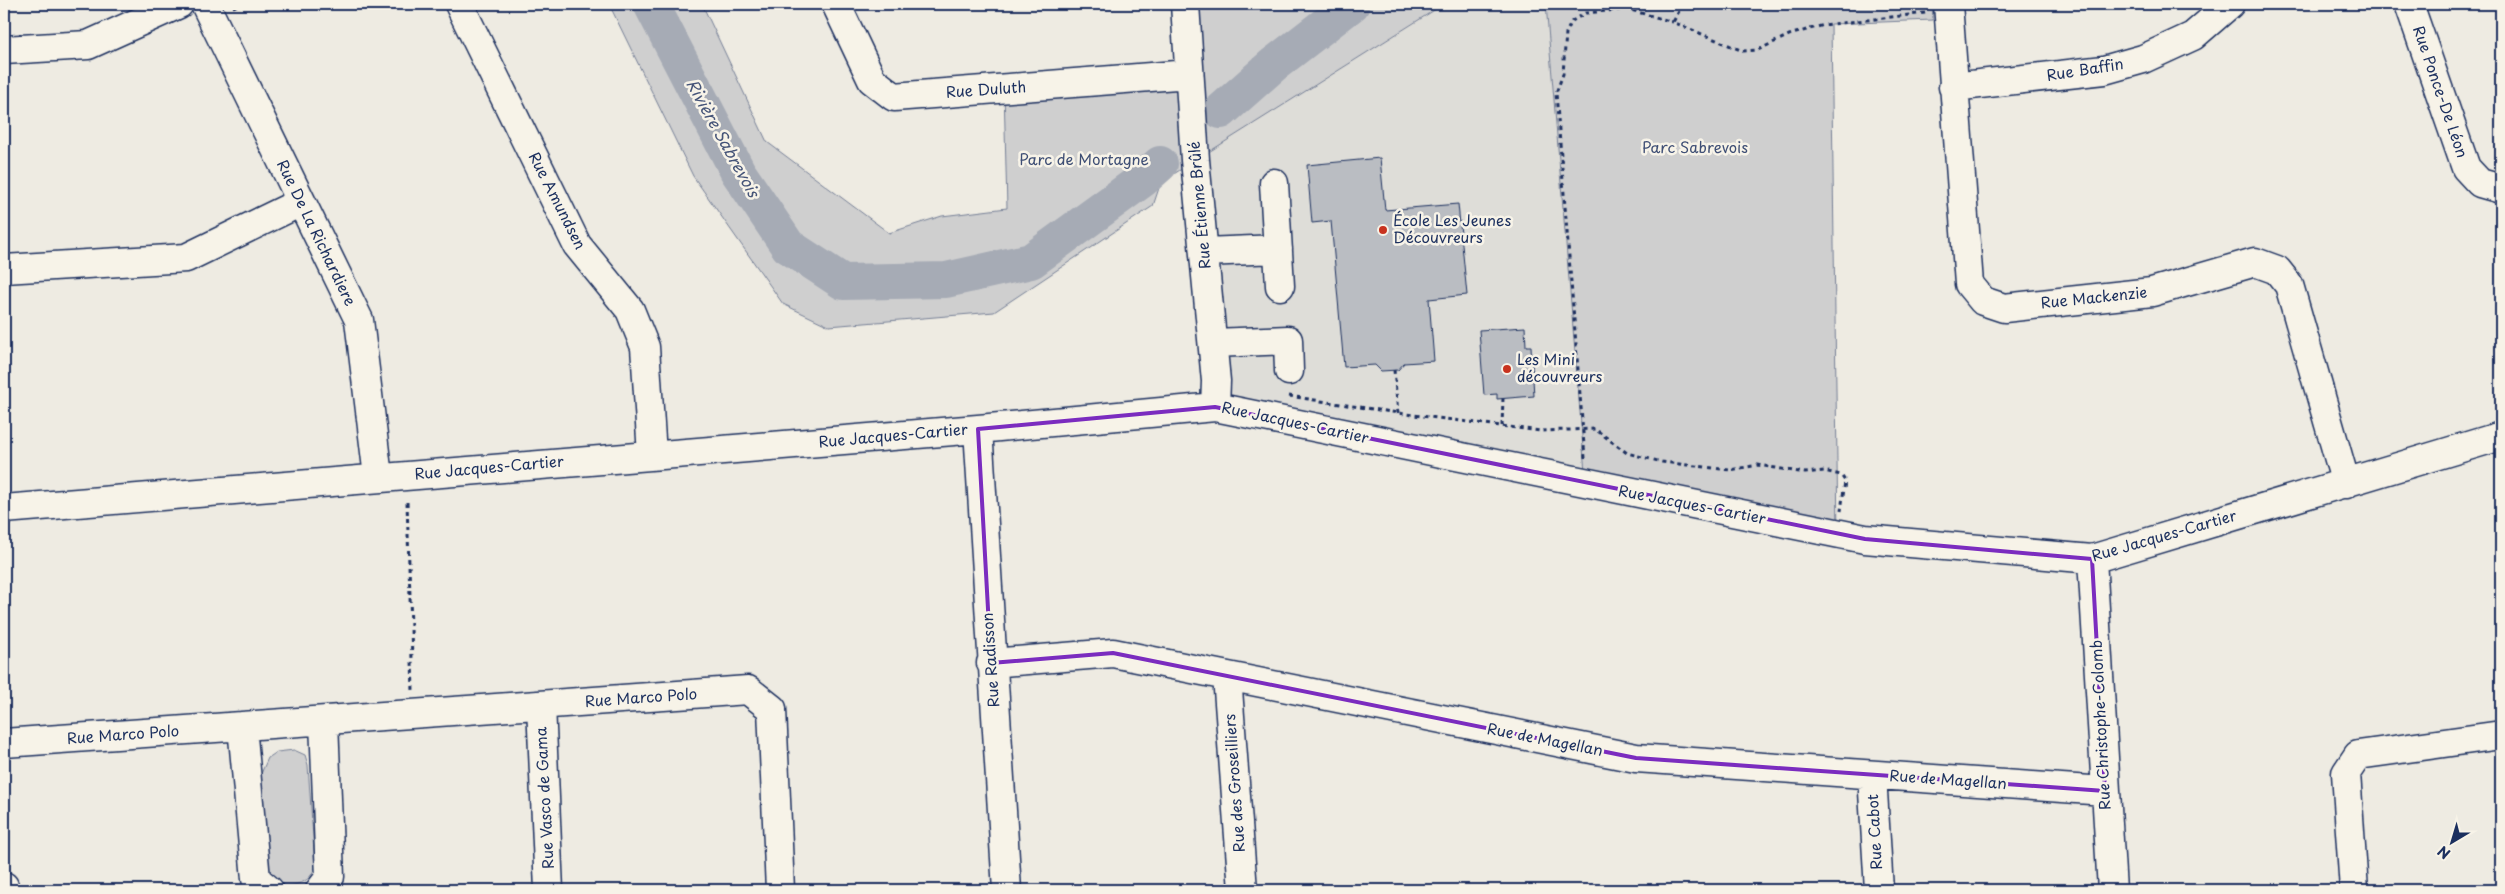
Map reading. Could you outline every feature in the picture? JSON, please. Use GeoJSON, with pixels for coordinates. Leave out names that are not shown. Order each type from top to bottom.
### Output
{"type":"FeatureCollection","features":[{"type":"Feature","properties":{"kind":"street"},"geometry":{"type":"LineString","coordinates":[[4,50],[88,45],[179,4]]}},
{"type":"Feature","properties":{"kind":"street","name":"Rue De La Richardiere"},"geometry":{"type":"LineString","coordinates":[[205,4],[359,320],[378,477]]}},
{"type":"Feature","properties":{"kind":"street","name":"Rue Amundsen"},"geometry":{"type":"LineString","coordinates":[[459,4],[577,246],[630,310],[645,347],[652,455]]}},
{"type":"Feature","properties":{"kind":"street","name":"Rue Duluth"},"geometry":{"type":"LineString","coordinates":[[836,4],[872,80],[894,97],[1189,74]]}},
{"type":"Feature","properties":{"kind":"street","name":"Rue Étienne Brûlé"},"geometry":{"type":"LineString","coordinates":[[1185,4],[1189,74],[1216,381],[1215,407]]}},
{"type":"Feature","properties":{"kind":"street","name":"Rue Baffin"},"geometry":{"type":"LineString","coordinates":[[1953,87],[2104,70],[2143,59],[2192,36],[2230,4]]}},
{"type":"Feature","properties":{"kind":"street","name":"Rue Ponce-De Léon"},"geometry":{"type":"LineString","coordinates":[[2409,4],[2466,168],[2480,183],[2501,189]]}},
{"type":"Feature","properties":{"kind":"street","name":"Rue Mackenzie"},"geometry":{"type":"LineString","coordinates":[[1948,7],[1969,284],[1983,301],[2004,308],[2152,292],[2255,262],[2277,270],[2289,285],[2346,484]]}},
{"type":"Feature","properties":{"kind":"street"},"geometry":{"type":"LineString","coordinates":[[1274,183],[1280,286]]}},
{"type":"Feature","properties":{"kind":"street"},"geometry":{"type":"LineString","coordinates":[[4,269],[186,258],[301,202]]}},
{"type":"Feature","properties":{"kind":"street"},"geometry":{"type":"LineString","coordinates":[[1204,252],[1278,249]]}},
{"type":"Feature","properties":{"kind":"street"},"geometry":{"type":"LineString","coordinates":[[1213,343],[1288,340],[1288,383]]}},
{"type":"Feature","properties":{"kind":"street","name":"Rue Jacques-Cartier"},"geometry":{"type":"LineString","coordinates":[[4,509],[978,429],[1215,407],[1866,540],[2092,559],[2501,436]]}},
{"type":"Feature","properties":{"kind":"street","name":"Rue Radisson"},"geometry":{"type":"LineString","coordinates":[[978,429],[991,663],[1007,890]]}},
{"type":"Feature","properties":{"kind":"street","name":"Rue Christophe-Colomb"},"geometry":{"type":"LineString","coordinates":[[2092,559],[2112,890]]}},
{"type":"Feature","properties":{"kind":"street","name":"Rue de Magellan"},"geometry":{"type":"LineString","coordinates":[[991,663],[1112,654],[1636,758],[2105,791]]}},
{"type":"Feature","properties":{"kind":"street","name":"Rue des Groseilliers"},"geometry":{"type":"LineString","coordinates":[[1227,676],[1243,890]]}},
{"type":"Feature","properties":{"kind":"street","name":"Rue Marco Polo"},"geometry":{"type":"LineString","coordinates":[[4,744],[748,690],[772,709],[780,890]]}},
{"type":"Feature","properties":{"kind":"street","name":"Rue Vasco de Gama"},"geometry":{"type":"LineString","coordinates":[[541,705],[549,890]]}},
{"type":"Feature","properties":{"kind":"street"},"geometry":{"type":"LineString","coordinates":[[320,890],[330,877],[324,721]]}},
{"type":"Feature","properties":{"kind":"street"},"geometry":{"type":"LineString","coordinates":[[242,726],[256,879],[269,890]]}},
{"type":"Feature","properties":{"kind":"street"},"geometry":{"type":"LineString","coordinates":[[2354,890],[2346,773],[2358,755],[2501,735]]}},
{"type":"Feature","properties":{"kind":"street","name":"Rue Cabot"},"geometry":{"type":"LineString","coordinates":[[1872,775],[1879,890]]}},
{"type":"Feature","properties":{"kind":"path"},"geometry":{"type":"LineString","coordinates":[[1673,22],[1683,4]]}},
{"type":"Feature","properties":{"kind":"path"},"geometry":{"type":"LineString","coordinates":[[1586,484],[1556,93],[1563,74],[1566,33],[1572,21],[1586,13],[1626,9],[1673,22],[1743,51],[1758,50],[1788,35],[1824,25],[1948,7]]}},
{"type":"Feature","properties":{"kind":"path"},"geometry":{"type":"LineString","coordinates":[[1394,370],[1398,414]]}},
{"type":"Feature","properties":{"kind":"path"},"geometry":{"type":"LineString","coordinates":[[1288,383],[1398,414],[1541,431],[1595,429],[1627,453],[1662,462],[1730,470],[1758,465],[1805,473],[1824,471],[1841,474],[1845,481],[1838,534]]}},
{"type":"Feature","properties":{"kind":"path"},"geometry":{"type":"LineString","coordinates":[[1502,398],[1502,426]]}},
{"type":"Feature","properties":{"kind":"path"},"geometry":{"type":"LineString","coordinates":[[407,502],[414,714]]}},
{"type":"Feature","properties":{"kind":"highlighted area"},"geometry":{"type":"Polygon","coordinates":[[[1215,407],[1865,539],[2092,559],[2105,791],[1636,758],[1113,653],[991,663],[978,429],[1215,407]]]}},
{"type":"Feature","properties":{"kind":"shaded area","name":"École Les Jeunes Découvreurs"},"geometry":{"type":"Polygon","coordinates":[[[1444,4],[1546,4],[1586,484],[1215,407],[1195,160],[1444,4]]]}},
{"type":"Feature","properties":{"kind":"green space","name":"Parc de Mortagne"},"geometry":{"type":"Polygon","coordinates":[[[609,4],[702,4],[767,142],[889,233],[942,216],[1007,208],[1004,89],[1189,74],[1186,8],[1204,4],[1444,4],[1161,182],[1153,206],[994,312],[829,326],[783,304],[693,176],[609,4]]]}},
{"type":"Feature","properties":{"kind":"green space","name":"Parc Sabrevois"},"geometry":{"type":"Polygon","coordinates":[[[1546,4],[1932,4],[1933,20],[1831,24],[1838,534],[1586,484],[1546,4]]]}},
{"type":"Feature","properties":{"kind":"green space"},"geometry":{"type":"Polygon","coordinates":[[[294,750],[305,755],[308,765],[315,867],[308,879],[287,887],[276,881],[269,870],[260,776],[268,758],[277,752],[294,750]]]}},
{"type":"Feature","properties":{"kind":"building"},"geometry":{"type":"Polygon","coordinates":[[[1380,158],[1385,210],[1458,204],[1467,295],[1429,299],[1434,361],[1404,363],[1398,370],[1381,371],[1375,365],[1344,367],[1331,221],[1312,223],[1307,165],[1380,158]]]}},
{"type":"Feature","properties":{"kind":"building","name":"Les Mini découvreurs"},"geometry":{"type":"Polygon","coordinates":[[[1525,327],[1526,346],[1531,346],[1534,396],[1497,399],[1497,394],[1484,395],[1479,330],[1525,327]]]}},
{"type":"Feature","properties":{"kind":"waterway","name":"Rivière Sabrevois"},"geometry":{"type":"LineString","coordinates":[[651,4],[738,172],[788,246],[843,282],[946,280],[1031,261],[1142,180],[1160,164]]}},
{"type":"Feature","properties":{"kind":"waterway","name":"Rivière Sabrevois"},"geometry":{"type":"LineString","coordinates":[[1221,111],[1273,65],[1352,4]]}},
{"type":"Feature","properties":{"kind":"place","name":"École Les Jeunes Découvreurs"},"geometry":{"type":"Point","coordinates":[1383,230]}},
{"type":"Feature","properties":{"kind":"place","name":"Les Mini découvreurs"},"geometry":{"type":"Point","coordinates":[1507,369]}}]}
